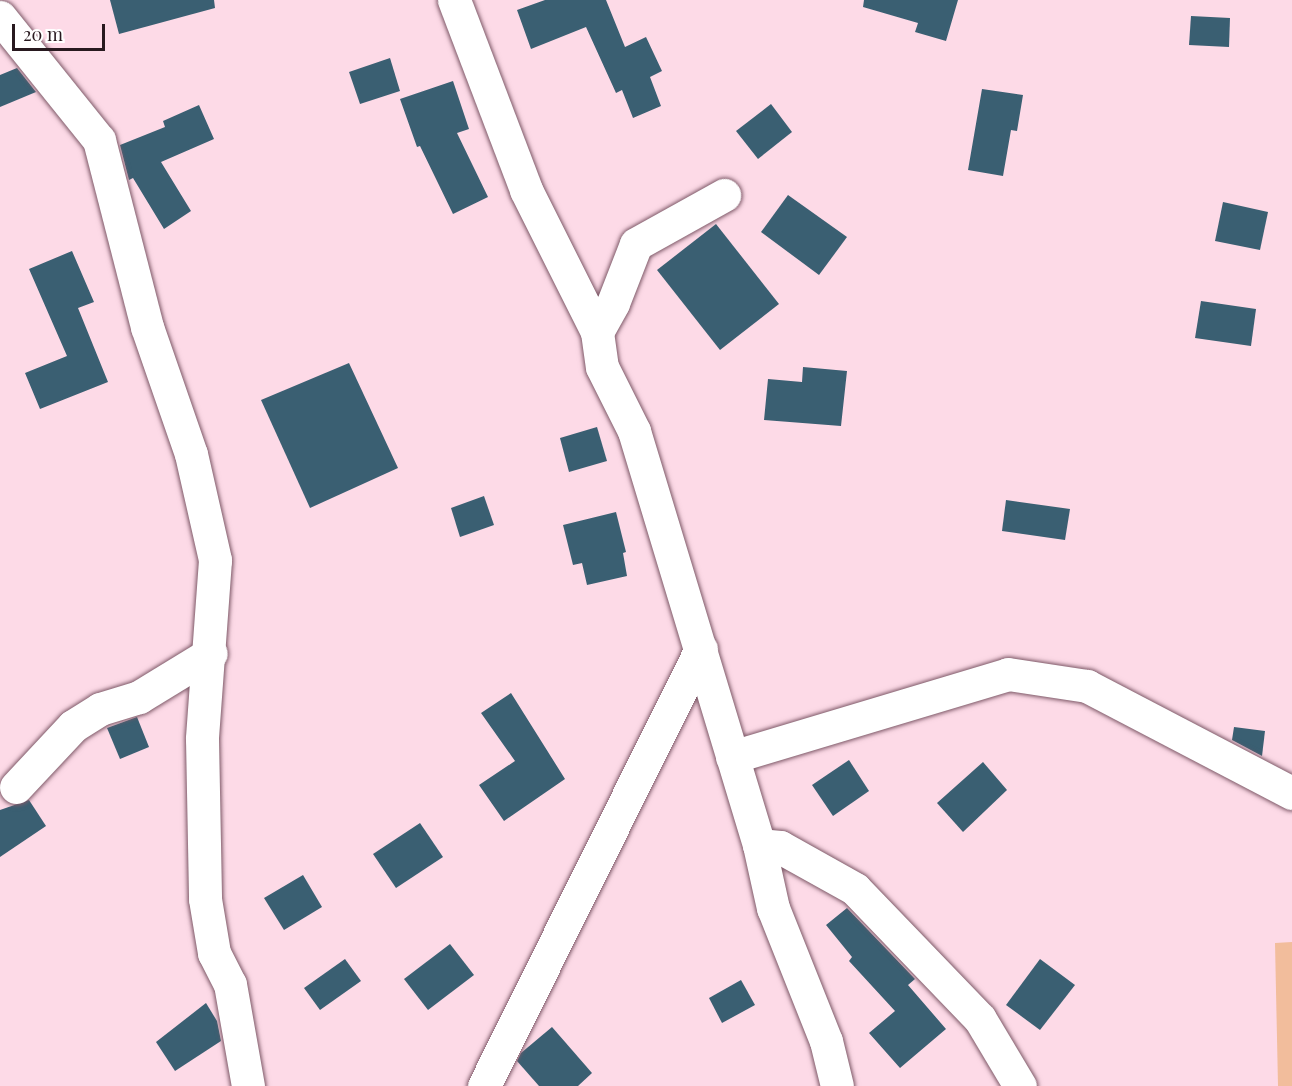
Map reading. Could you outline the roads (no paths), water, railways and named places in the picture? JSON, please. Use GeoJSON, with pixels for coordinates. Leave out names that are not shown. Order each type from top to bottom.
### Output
{"type":"FeatureCollection","features":[{"type":"Feature","properties":{"kind":"street"},"geometry":{"type":"LineString","coordinates":[[454,0],[526,190],[597,332],[602,367],[634,431],[658,500],[759,844],[773,908],[826,1041],[837,1086]]}},
{"type":"Feature","properties":{"kind":"street"},"geometry":{"type":"LineString","coordinates":[[0,17],[99,140],[147,327],[191,454],[215,560],[212,653],[202,739],[205,899],[214,953],[230,984],[248,1086]]}},
{"type":"Feature","properties":{"kind":"street"},"geometry":{"type":"LineString","coordinates":[[597,332],[613,303],[636,244],[724,195]]}},
{"type":"Feature","properties":{"kind":"street"},"geometry":{"type":"LineString","coordinates":[[484,1086],[701,649]]}},
{"type":"Feature","properties":{"kind":"street"},"geometry":{"type":"LineString","coordinates":[[16,787],[73,726],[100,709],[139,697],[212,653]]}},
{"type":"Feature","properties":{"kind":"street"},"geometry":{"type":"LineString","coordinates":[[732,757],[1008,674],[1087,686],[1292,793]]}},
{"type":"Feature","properties":{"kind":"street"},"geometry":{"type":"LineString","coordinates":[[759,844],[780,847],[855,889],[980,1019],[1020,1086]]}}]}
